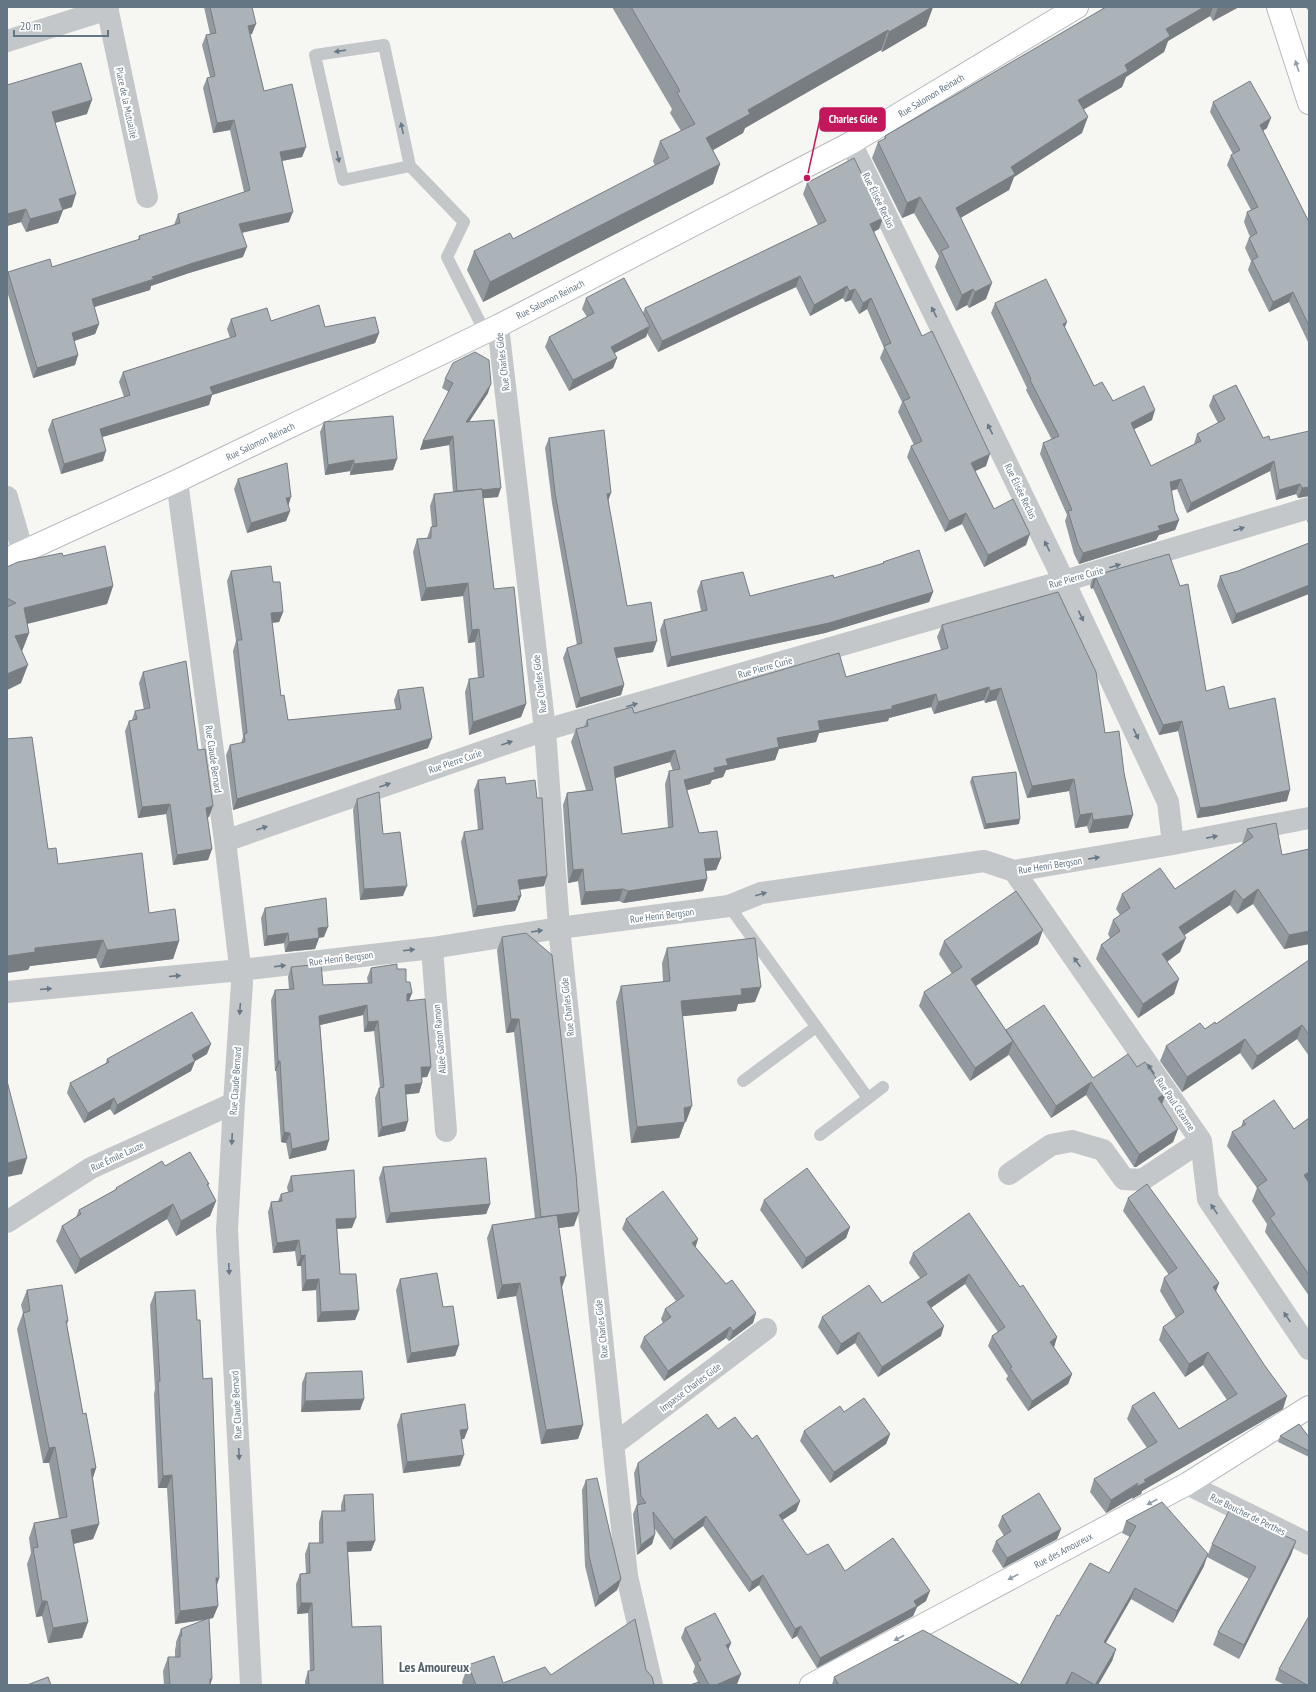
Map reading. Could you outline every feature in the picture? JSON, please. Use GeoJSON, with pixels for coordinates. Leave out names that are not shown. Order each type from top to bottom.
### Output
{"type":"FeatureCollection","features":[{"type":"Feature","properties":{"kind":"street","name":"Rue Salomon Reinach"},"geometry":{"type":"LineString","coordinates":[[15,555],[177,481],[492,329],[851,143],[1077,7]]}},
{"type":"Feature","properties":{"kind":"street"},"geometry":{"type":"LineString","coordinates":[[1278,7],[1309,103]]}},
{"type":"Feature","properties":{"kind":"street","name":"Place de la Mutualité"},"geometry":{"type":"LineString","coordinates":[[7,41],[107,8],[147,197]]}},
{"type":"Feature","properties":{"kind":"street","name":"Rue Élisée Reclus"},"geometry":{"type":"LineString","coordinates":[[851,143],[1064,581],[1168,802],[1173,844]]}},
{"type":"Feature","properties":{"kind":"street","name":"Rue Charles Gide"},"geometry":{"type":"LineString","coordinates":[[492,329],[545,730],[559,928],[627,1576],[652,1685]]}},
{"type":"Feature","properties":{"kind":"street","name":"Rue Claude Bernard"},"geometry":{"type":"LineString","coordinates":[[177,481],[225,841],[242,983],[227,1230],[251,1685]]}},
{"type":"Feature","properties":{"kind":"street"},"geometry":{"type":"LineString","coordinates":[[7,497],[15,555]]}},
{"type":"Feature","properties":{"kind":"street","name":"Rue Pierre Curie"},"geometry":{"type":"LineString","coordinates":[[225,841],[545,730],[1064,581],[1309,508]]}},
{"type":"Feature","properties":{"kind":"street","name":"Rue Henri Bergson"},"geometry":{"type":"LineString","coordinates":[[7,992],[241,970],[432,948],[559,928],[729,906],[761,893],[984,861],[1014,871],[1173,844],[1309,818]]}},
{"type":"Feature","properties":{"kind":"street","name":"Rue Paul Cézanne"},"geometry":{"type":"LineString","coordinates":[[1014,871],[1201,1141],[1208,1199],[1309,1349]]}},
{"type":"Feature","properties":{"kind":"street","name":"Allée Gaston Ramon"},"geometry":{"type":"LineString","coordinates":[[432,948],[446,1131]]}},
{"type":"Feature","properties":{"kind":"street","name":"Rue Émile Lauze"},"geometry":{"type":"LineString","coordinates":[[7,1222],[91,1168],[234,1103]]}},
{"type":"Feature","properties":{"kind":"street"},"geometry":{"type":"LineString","coordinates":[[1009,1174],[1051,1145],[1072,1141],[1103,1150],[1124,1179],[1142,1180],[1201,1141]]}},
{"type":"Feature","properties":{"kind":"street","name":"Impasse Charles Gide"},"geometry":{"type":"LineString","coordinates":[[613,1445],[766,1330]]}},
{"type":"Feature","properties":{"kind":"street","name":"Rue des Amoureux"},"geometry":{"type":"LineString","coordinates":[[811,1685],[1187,1484],[1309,1407]]}},
{"type":"Feature","properties":{"kind":"street","name":"Rue Boucher de Perthes"},"geometry":{"type":"LineString","coordinates":[[1187,1484],[1309,1544]]}},
{"type":"Feature","properties":{"kind":"lane"},"geometry":{"type":"LineString","coordinates":[[410,166],[343,180],[315,55],[384,45],[410,166],[464,222],[447,257],[492,329]]}},
{"type":"Feature","properties":{"kind":"lane"},"geometry":{"type":"LineString","coordinates":[[729,906],[868,1098]]}},
{"type":"Feature","properties":{"kind":"lane"},"geometry":{"type":"LineString","coordinates":[[743,1081],[816,1027]]}},
{"type":"Feature","properties":{"kind":"lane"},"geometry":{"type":"LineString","coordinates":[[820,1135],[883,1087]]}},
{"type":"Feature","properties":{"kind":"building"},"geometry":{"type":"Polygon","coordinates":[[[210,7],[252,7],[256,24],[248,26],[264,91],[292,84],[306,147],[280,152],[293,212],[239,224],[247,247],[193,263],[152,277],[154,279],[92,299],[99,324],[72,333],[78,355],[37,368],[8,272],[50,259],[52,267],[140,239],[139,236],[180,223],[178,214],[250,190],[234,120],[217,123],[207,78],[215,76],[206,35],[216,33],[210,7]]]}},
{"type":"Feature","properties":{"kind":"building"},"geometry":{"type":"Polygon","coordinates":[[[631,7],[932,7],[889,32],[888,30],[748,110],[750,114],[706,138],[720,164],[490,282],[474,251],[510,233],[513,239],[669,158],[660,141],[695,124],[677,93],[680,91],[631,7]]]}},
{"type":"Feature","properties":{"kind":"building"},"geometry":{"type":"Polygon","coordinates":[[[1106,7],[1204,7],[1166,29],[1170,36],[1125,65],[1128,71],[1078,100],[1088,117],[1011,167],[1015,174],[956,208],[992,283],[975,292],[973,289],[962,295],[941,251],[949,247],[920,197],[907,203],[878,142],[886,138],[885,136],[1106,7]]]}},
{"type":"Feature","properties":{"kind":"building"},"geometry":{"type":"Polygon","coordinates":[[[81,63],[92,100],[52,112],[76,194],[59,199],[63,210],[30,219],[26,209],[7,214],[7,85],[81,63]]]}},
{"type":"Feature","properties":{"kind":"building"},"geometry":{"type":"Polygon","coordinates":[[[1250,81],[1271,118],[1260,125],[1309,222],[1309,326],[1293,292],[1273,302],[1252,260],[1258,257],[1249,238],[1257,233],[1247,212],[1258,207],[1231,155],[1240,150],[1213,102],[1250,81]]]}},
{"type":"Feature","properties":{"kind":"building"},"geometry":{"type":"Polygon","coordinates":[[[854,158],[883,218],[870,224],[922,336],[932,331],[990,454],[971,463],[994,509],[1013,499],[1030,534],[988,555],[966,513],[949,521],[911,446],[922,441],[903,401],[910,398],[884,346],[891,343],[871,298],[863,303],[855,289],[849,291],[847,286],[814,305],[800,276],[662,341],[645,308],[826,221],[807,183],[854,158]]]}},
{"type":"Feature","properties":{"kind":"building"},"geometry":{"type":"Polygon","coordinates":[[[624,278],[650,326],[611,347],[617,358],[573,380],[549,337],[594,313],[586,298],[624,278]]]}},
{"type":"Feature","properties":{"kind":"building"},"geometry":{"type":"Polygon","coordinates":[[[1046,279],[1067,322],[1063,324],[1094,386],[1102,382],[1113,401],[1144,386],[1155,410],[1131,423],[1151,466],[1201,441],[1197,434],[1225,419],[1213,396],[1236,385],[1263,438],[1269,436],[1270,440],[1309,431],[1309,487],[1302,488],[1300,484],[1279,490],[1274,461],[1191,503],[1181,479],[1170,482],[1175,511],[1179,520],[1158,526],[1160,530],[1083,553],[1078,544],[1068,511],[1072,510],[1043,443],[1059,436],[1030,380],[1031,379],[995,303],[1046,279]]]}},
{"type":"Feature","properties":{"kind":"building"},"geometry":{"type":"Polygon","coordinates":[[[319,305],[325,327],[375,317],[379,333],[210,387],[213,394],[100,429],[106,451],[64,464],[52,420],[130,395],[123,372],[236,336],[231,319],[267,308],[271,321],[319,305]]]}},
{"type":"Feature","properties":{"kind":"building"},"geometry":{"type":"Polygon","coordinates":[[[475,352],[489,360],[491,384],[466,422],[494,420],[501,488],[457,491],[453,436],[423,441],[453,383],[445,379],[453,363],[475,352]]]}},
{"type":"Feature","properties":{"kind":"building"},"geometry":{"type":"Polygon","coordinates":[[[393,416],[397,459],[354,464],[354,460],[328,465],[324,422],[393,416]]]}},
{"type":"Feature","properties":{"kind":"building"},"geometry":{"type":"Polygon","coordinates":[[[604,430],[611,493],[607,494],[627,606],[651,602],[657,641],[614,648],[624,685],[580,698],[567,648],[582,643],[555,493],[549,438],[604,430]]]}},
{"type":"Feature","properties":{"kind":"building"},"geometry":{"type":"Polygon","coordinates":[[[287,463],[291,497],[286,498],[290,511],[251,523],[238,479],[287,463]]]}},
{"type":"Feature","properties":{"kind":"building"},"geometry":{"type":"Polygon","coordinates":[[[482,489],[494,589],[514,587],[526,704],[473,722],[469,679],[484,677],[479,629],[472,630],[468,583],[426,588],[417,539],[431,538],[431,527],[437,526],[434,494],[482,489]]]}},
{"type":"Feature","properties":{"kind":"building"},"geometry":{"type":"Polygon","coordinates":[[[1309,543],[1309,585],[1236,614],[1220,576],[1238,571],[1309,543]]]}},
{"type":"Feature","properties":{"kind":"building"},"geometry":{"type":"Polygon","coordinates":[[[105,546],[113,586],[24,608],[29,633],[15,636],[28,665],[7,674],[7,607],[16,603],[7,598],[7,567],[18,562],[62,553],[63,556],[105,546]]]}},
{"type":"Feature","properties":{"kind":"building"},"geometry":{"type":"Polygon","coordinates":[[[919,550],[933,592],[829,623],[671,657],[664,620],[707,610],[701,581],[743,572],[750,596],[833,575],[834,578],[884,563],[883,562],[919,550]]]}},
{"type":"Feature","properties":{"kind":"building"},"geometry":{"type":"Polygon","coordinates":[[[1169,554],[1180,586],[1188,584],[1206,691],[1224,686],[1229,709],[1275,698],[1290,790],[1200,808],[1182,721],[1163,725],[1096,578],[1093,576],[1169,554]]]}},
{"type":"Feature","properties":{"kind":"building"},"geometry":{"type":"Polygon","coordinates":[[[271,566],[273,582],[280,582],[283,612],[271,613],[281,696],[284,695],[288,720],[401,709],[398,690],[423,687],[432,738],[237,799],[230,745],[245,742],[244,734],[247,733],[237,640],[242,640],[231,571],[271,566]]]}},
{"type":"Feature","properties":{"kind":"building"},"geometry":{"type":"Polygon","coordinates":[[[1058,592],[1096,672],[1105,733],[1119,731],[1124,773],[1133,815],[1093,820],[1092,813],[1080,815],[1074,779],[1032,786],[1001,688],[990,691],[989,687],[938,702],[936,694],[892,706],[892,709],[818,721],[820,730],[777,738],[779,747],[726,759],[728,765],[714,768],[715,772],[684,780],[699,833],[717,831],[721,858],[704,859],[707,879],[628,891],[623,889],[585,892],[583,869],[573,870],[567,793],[593,790],[576,729],[588,726],[587,720],[632,707],[635,713],[839,653],[846,677],[948,648],[942,625],[1058,592]],[[675,750],[614,767],[622,834],[673,827],[669,771],[680,769],[675,750]]]}},
{"type":"Feature","properties":{"kind":"building"},"geometry":{"type":"Polygon","coordinates":[[[186,661],[198,750],[205,749],[213,806],[206,808],[212,849],[177,855],[170,804],[142,807],[129,721],[137,719],[135,711],[150,708],[143,672],[186,661]]]}},
{"type":"Feature","properties":{"kind":"building"},"geometry":{"type":"Polygon","coordinates":[[[32,737],[48,849],[56,848],[58,864],[142,853],[149,913],[175,909],[179,941],[107,950],[103,940],[35,948],[35,952],[7,956],[7,739],[32,737]]]}},
{"type":"Feature","properties":{"kind":"building"},"geometry":{"type":"Polygon","coordinates":[[[1016,772],[1020,819],[986,824],[972,777],[1016,772]]]}},
{"type":"Feature","properties":{"kind":"building"},"geometry":{"type":"Polygon","coordinates":[[[505,777],[506,784],[535,780],[537,798],[542,798],[547,876],[518,880],[521,896],[518,896],[519,900],[477,906],[464,832],[483,829],[478,780],[505,777]]]}},
{"type":"Feature","properties":{"kind":"building"},"geometry":{"type":"Polygon","coordinates":[[[379,792],[383,834],[400,832],[407,886],[364,889],[357,799],[379,792]]]}},
{"type":"Feature","properties":{"kind":"building"},"geometry":{"type":"Polygon","coordinates":[[[1276,823],[1282,855],[1309,849],[1309,931],[1289,935],[1258,889],[1243,900],[1235,890],[1179,927],[1186,938],[1162,954],[1179,979],[1143,1004],[1101,945],[1120,931],[1113,920],[1130,908],[1122,894],[1160,868],[1175,889],[1253,837],[1247,829],[1276,823]]]}},
{"type":"Feature","properties":{"kind":"building"},"geometry":{"type":"Polygon","coordinates":[[[1016,891],[1043,930],[971,979],[1013,1041],[975,1068],[924,992],[962,967],[944,941],[1016,891]]]}},
{"type":"Feature","properties":{"kind":"building"},"geometry":{"type":"Polygon","coordinates":[[[326,898],[328,927],[318,928],[319,938],[289,942],[288,933],[267,936],[265,908],[326,898]]]}},
{"type":"Feature","properties":{"kind":"building"},"geometry":{"type":"Polygon","coordinates":[[[526,933],[552,955],[579,1212],[541,1217],[519,1019],[511,1019],[502,937],[526,933]]]}},
{"type":"Feature","properties":{"kind":"building"},"geometry":{"type":"Polygon","coordinates":[[[755,938],[761,987],[741,989],[742,995],[681,1001],[692,1106],[684,1108],[685,1122],[637,1127],[621,986],[670,981],[667,948],[755,938]]]}},
{"type":"Feature","properties":{"kind":"building"},"geometry":{"type":"Polygon","coordinates":[[[1309,960],[1309,1035],[1302,1025],[1257,1056],[1245,1039],[1187,1077],[1166,1046],[1200,1023],[1205,1029],[1215,1022],[1216,1024],[1309,960]]]}},
{"type":"Feature","properties":{"kind":"building"},"geometry":{"type":"Polygon","coordinates":[[[321,964],[323,985],[372,983],[371,968],[397,964],[397,969],[406,969],[406,982],[410,982],[412,993],[407,994],[407,1001],[425,999],[431,1067],[421,1067],[422,1083],[405,1085],[408,1121],[382,1127],[379,1088],[384,1087],[378,1021],[368,1022],[367,1005],[319,1016],[329,1140],[292,1149],[290,1133],[284,1132],[280,1061],[278,1061],[275,990],[294,989],[291,967],[321,964]]]}},
{"type":"Feature","properties":{"kind":"building"},"geometry":{"type":"Polygon","coordinates":[[[1044,1005],[1093,1078],[1128,1054],[1137,1067],[1145,1062],[1166,1093],[1158,1098],[1178,1129],[1139,1154],[1091,1082],[1056,1106],[1006,1030],[1044,1005]]]}},
{"type":"Feature","properties":{"kind":"building"},"geometry":{"type":"Polygon","coordinates":[[[192,1012],[211,1044],[192,1055],[195,1061],[117,1105],[114,1098],[88,1113],[70,1083],[109,1062],[107,1059],[192,1012]]]}},
{"type":"Feature","properties":{"kind":"building"},"geometry":{"type":"Polygon","coordinates":[[[7,1081],[27,1158],[7,1163],[7,1081]]]}},
{"type":"Feature","properties":{"kind":"building"},"geometry":{"type":"Polygon","coordinates":[[[1274,1100],[1294,1129],[1309,1118],[1309,1172],[1304,1175],[1309,1183],[1309,1275],[1270,1218],[1275,1214],[1257,1187],[1267,1180],[1232,1132],[1246,1124],[1243,1121],[1274,1100]]]}},
{"type":"Feature","properties":{"kind":"building"},"geometry":{"type":"Polygon","coordinates":[[[190,1152],[209,1184],[207,1184],[216,1201],[181,1221],[173,1204],[80,1259],[62,1226],[81,1214],[79,1210],[117,1189],[116,1188],[162,1161],[165,1166],[190,1152]]]}},
{"type":"Feature","properties":{"kind":"building"},"geometry":{"type":"Polygon","coordinates":[[[486,1158],[490,1204],[390,1213],[383,1167],[486,1158]]]}},
{"type":"Feature","properties":{"kind":"building"},"geometry":{"type":"Polygon","coordinates":[[[807,1168],[850,1227],[806,1258],[764,1200],[807,1168]]]}},
{"type":"Feature","properties":{"kind":"building"},"geometry":{"type":"Polygon","coordinates":[[[354,1170],[356,1218],[336,1219],[340,1274],[356,1274],[359,1310],[321,1312],[319,1279],[306,1280],[305,1255],[301,1256],[299,1240],[277,1243],[271,1202],[282,1201],[281,1194],[293,1191],[291,1176],[354,1170]]]}},
{"type":"Feature","properties":{"kind":"building"},"geometry":{"type":"Polygon","coordinates":[[[1147,1184],[1219,1283],[1213,1287],[1265,1366],[1287,1396],[1144,1480],[1146,1482],[1136,1487],[1138,1483],[1111,1500],[1094,1479],[1157,1442],[1132,1406],[1154,1392],[1179,1429],[1237,1394],[1208,1352],[1189,1364],[1163,1327],[1184,1312],[1164,1278],[1177,1268],[1128,1198],[1147,1184]]]}},
{"type":"Feature","properties":{"kind":"building"},"geometry":{"type":"Polygon","coordinates":[[[663,1191],[698,1239],[692,1243],[726,1284],[732,1280],[756,1313],[733,1331],[730,1327],[668,1371],[644,1337],[671,1317],[665,1309],[684,1296],[626,1219],[663,1191]]]}},
{"type":"Feature","properties":{"kind":"building"},"geometry":{"type":"Polygon","coordinates":[[[969,1213],[1020,1287],[1023,1285],[1057,1337],[1050,1342],[1072,1374],[1032,1401],[1010,1368],[1012,1367],[992,1336],[1005,1327],[969,1274],[927,1302],[944,1326],[882,1367],[859,1332],[841,1344],[822,1317],[869,1285],[882,1303],[927,1274],[913,1253],[969,1213]]]}},
{"type":"Feature","properties":{"kind":"building"},"geometry":{"type":"Polygon","coordinates":[[[557,1215],[566,1276],[560,1277],[583,1425],[546,1430],[520,1283],[502,1285],[492,1225],[557,1215]]]}},
{"type":"Feature","properties":{"kind":"building"},"geometry":{"type":"Polygon","coordinates":[[[437,1273],[443,1307],[453,1306],[459,1345],[411,1353],[400,1279],[437,1273]]]}},
{"type":"Feature","properties":{"kind":"building"},"geometry":{"type":"Polygon","coordinates":[[[62,1285],[68,1321],[66,1321],[83,1414],[86,1413],[96,1468],[91,1469],[99,1524],[71,1530],[88,1622],[53,1628],[47,1601],[42,1601],[33,1548],[38,1547],[34,1523],[67,1517],[55,1447],[49,1448],[23,1313],[30,1311],[27,1290],[62,1285]]]}},
{"type":"Feature","properties":{"kind":"building"},"geometry":{"type":"Polygon","coordinates":[[[195,1290],[197,1320],[200,1320],[203,1379],[212,1378],[219,1578],[216,1578],[218,1606],[180,1611],[172,1475],[163,1476],[155,1292],[195,1290]]]}},
{"type":"Feature","properties":{"kind":"building"},"geometry":{"type":"Polygon","coordinates":[[[362,1371],[364,1399],[305,1401],[306,1373],[362,1371]]]}},
{"type":"Feature","properties":{"kind":"building"},"geometry":{"type":"Polygon","coordinates":[[[864,1398],[890,1434],[834,1472],[804,1431],[840,1406],[844,1412],[864,1398]]]}},
{"type":"Feature","properties":{"kind":"building"},"geometry":{"type":"Polygon","coordinates":[[[465,1404],[468,1429],[460,1430],[464,1455],[407,1462],[401,1414],[465,1404]]]}},
{"type":"Feature","properties":{"kind":"building"},"geometry":{"type":"Polygon","coordinates":[[[707,1414],[718,1429],[735,1417],[752,1439],[757,1435],[800,1501],[779,1515],[807,1555],[828,1544],[845,1571],[893,1538],[930,1591],[914,1601],[917,1606],[820,1658],[801,1626],[795,1629],[763,1575],[752,1582],[706,1516],[674,1540],[653,1512],[655,1534],[641,1545],[637,1505],[646,1503],[641,1496],[638,1463],[707,1414]]]}},
{"type":"Feature","properties":{"kind":"building"},"geometry":{"type":"Polygon","coordinates":[[[1299,1424],[1309,1437],[1309,1451],[1280,1436],[1299,1424]]]}},
{"type":"Feature","properties":{"kind":"building"},"geometry":{"type":"Polygon","coordinates":[[[597,1478],[621,1579],[599,1596],[589,1556],[586,1480],[597,1478]]]}},
{"type":"Feature","properties":{"kind":"building"},"geometry":{"type":"Polygon","coordinates":[[[1039,1493],[1061,1529],[1007,1558],[996,1541],[1011,1531],[1002,1516],[1039,1493]]]}},
{"type":"Feature","properties":{"kind":"building"},"geometry":{"type":"Polygon","coordinates":[[[373,1494],[375,1541],[347,1542],[352,1627],[381,1626],[383,1685],[309,1685],[308,1671],[314,1670],[312,1603],[301,1603],[300,1574],[310,1573],[309,1543],[323,1543],[322,1511],[345,1511],[344,1495],[373,1494]]]}},
{"type":"Feature","properties":{"kind":"building"},"geometry":{"type":"Polygon","coordinates":[[[1162,1502],[1208,1554],[1177,1611],[1135,1588],[1104,1642],[1116,1649],[1095,1685],[1072,1672],[1065,1685],[1020,1685],[1057,1615],[1059,1616],[1090,1563],[1109,1573],[1136,1526],[1126,1521],[1162,1502]]]}},
{"type":"Feature","properties":{"kind":"building"},"geometry":{"type":"Polygon","coordinates":[[[1230,1509],[1296,1541],[1244,1645],[1218,1632],[1256,1567],[1212,1544],[1230,1509]]]}},
{"type":"Feature","properties":{"kind":"building"},"geometry":{"type":"Polygon","coordinates":[[[715,1613],[731,1643],[726,1645],[741,1674],[716,1685],[709,1685],[697,1662],[701,1660],[685,1628],[715,1613]]]}},
{"type":"Feature","properties":{"kind":"building"},"geometry":{"type":"Polygon","coordinates":[[[1309,1616],[1309,1685],[1307,1685],[1279,1669],[1309,1616]]]}},
{"type":"Feature","properties":{"kind":"building"},"geometry":{"type":"Polygon","coordinates":[[[209,1618],[212,1679],[210,1679],[210,1685],[170,1685],[168,1657],[180,1657],[180,1636],[182,1636],[181,1629],[209,1618]]]}},
{"type":"Feature","properties":{"kind":"building"},"geometry":{"type":"Polygon","coordinates":[[[635,1619],[646,1670],[652,1677],[654,1685],[476,1685],[468,1665],[494,1656],[503,1683],[545,1667],[551,1675],[635,1619]]]}},
{"type":"Feature","properties":{"kind":"building"},"geometry":{"type":"Polygon","coordinates":[[[923,1630],[1020,1685],[839,1685],[834,1677],[923,1630]]]}},
{"type":"Feature","properties":{"kind":"building"},"geometry":{"type":"Polygon","coordinates":[[[48,1677],[51,1685],[27,1685],[48,1677]]]}},
{"type":"Feature","properties":{"kind":"building"},"geometry":{"type":"Polygon","coordinates":[[[699,1682],[700,1685],[690,1685],[699,1682]]]}},
{"type":"Feature","properties":{"kind":"place","name":"Charles Gide"},"geometry":{"type":"Point","coordinates":[807,178]}},
{"type":"Feature","properties":{"kind":"district","name":"Les Amoureux"},"geometry":{"type":"Point","coordinates":[434,1667]}}]}
